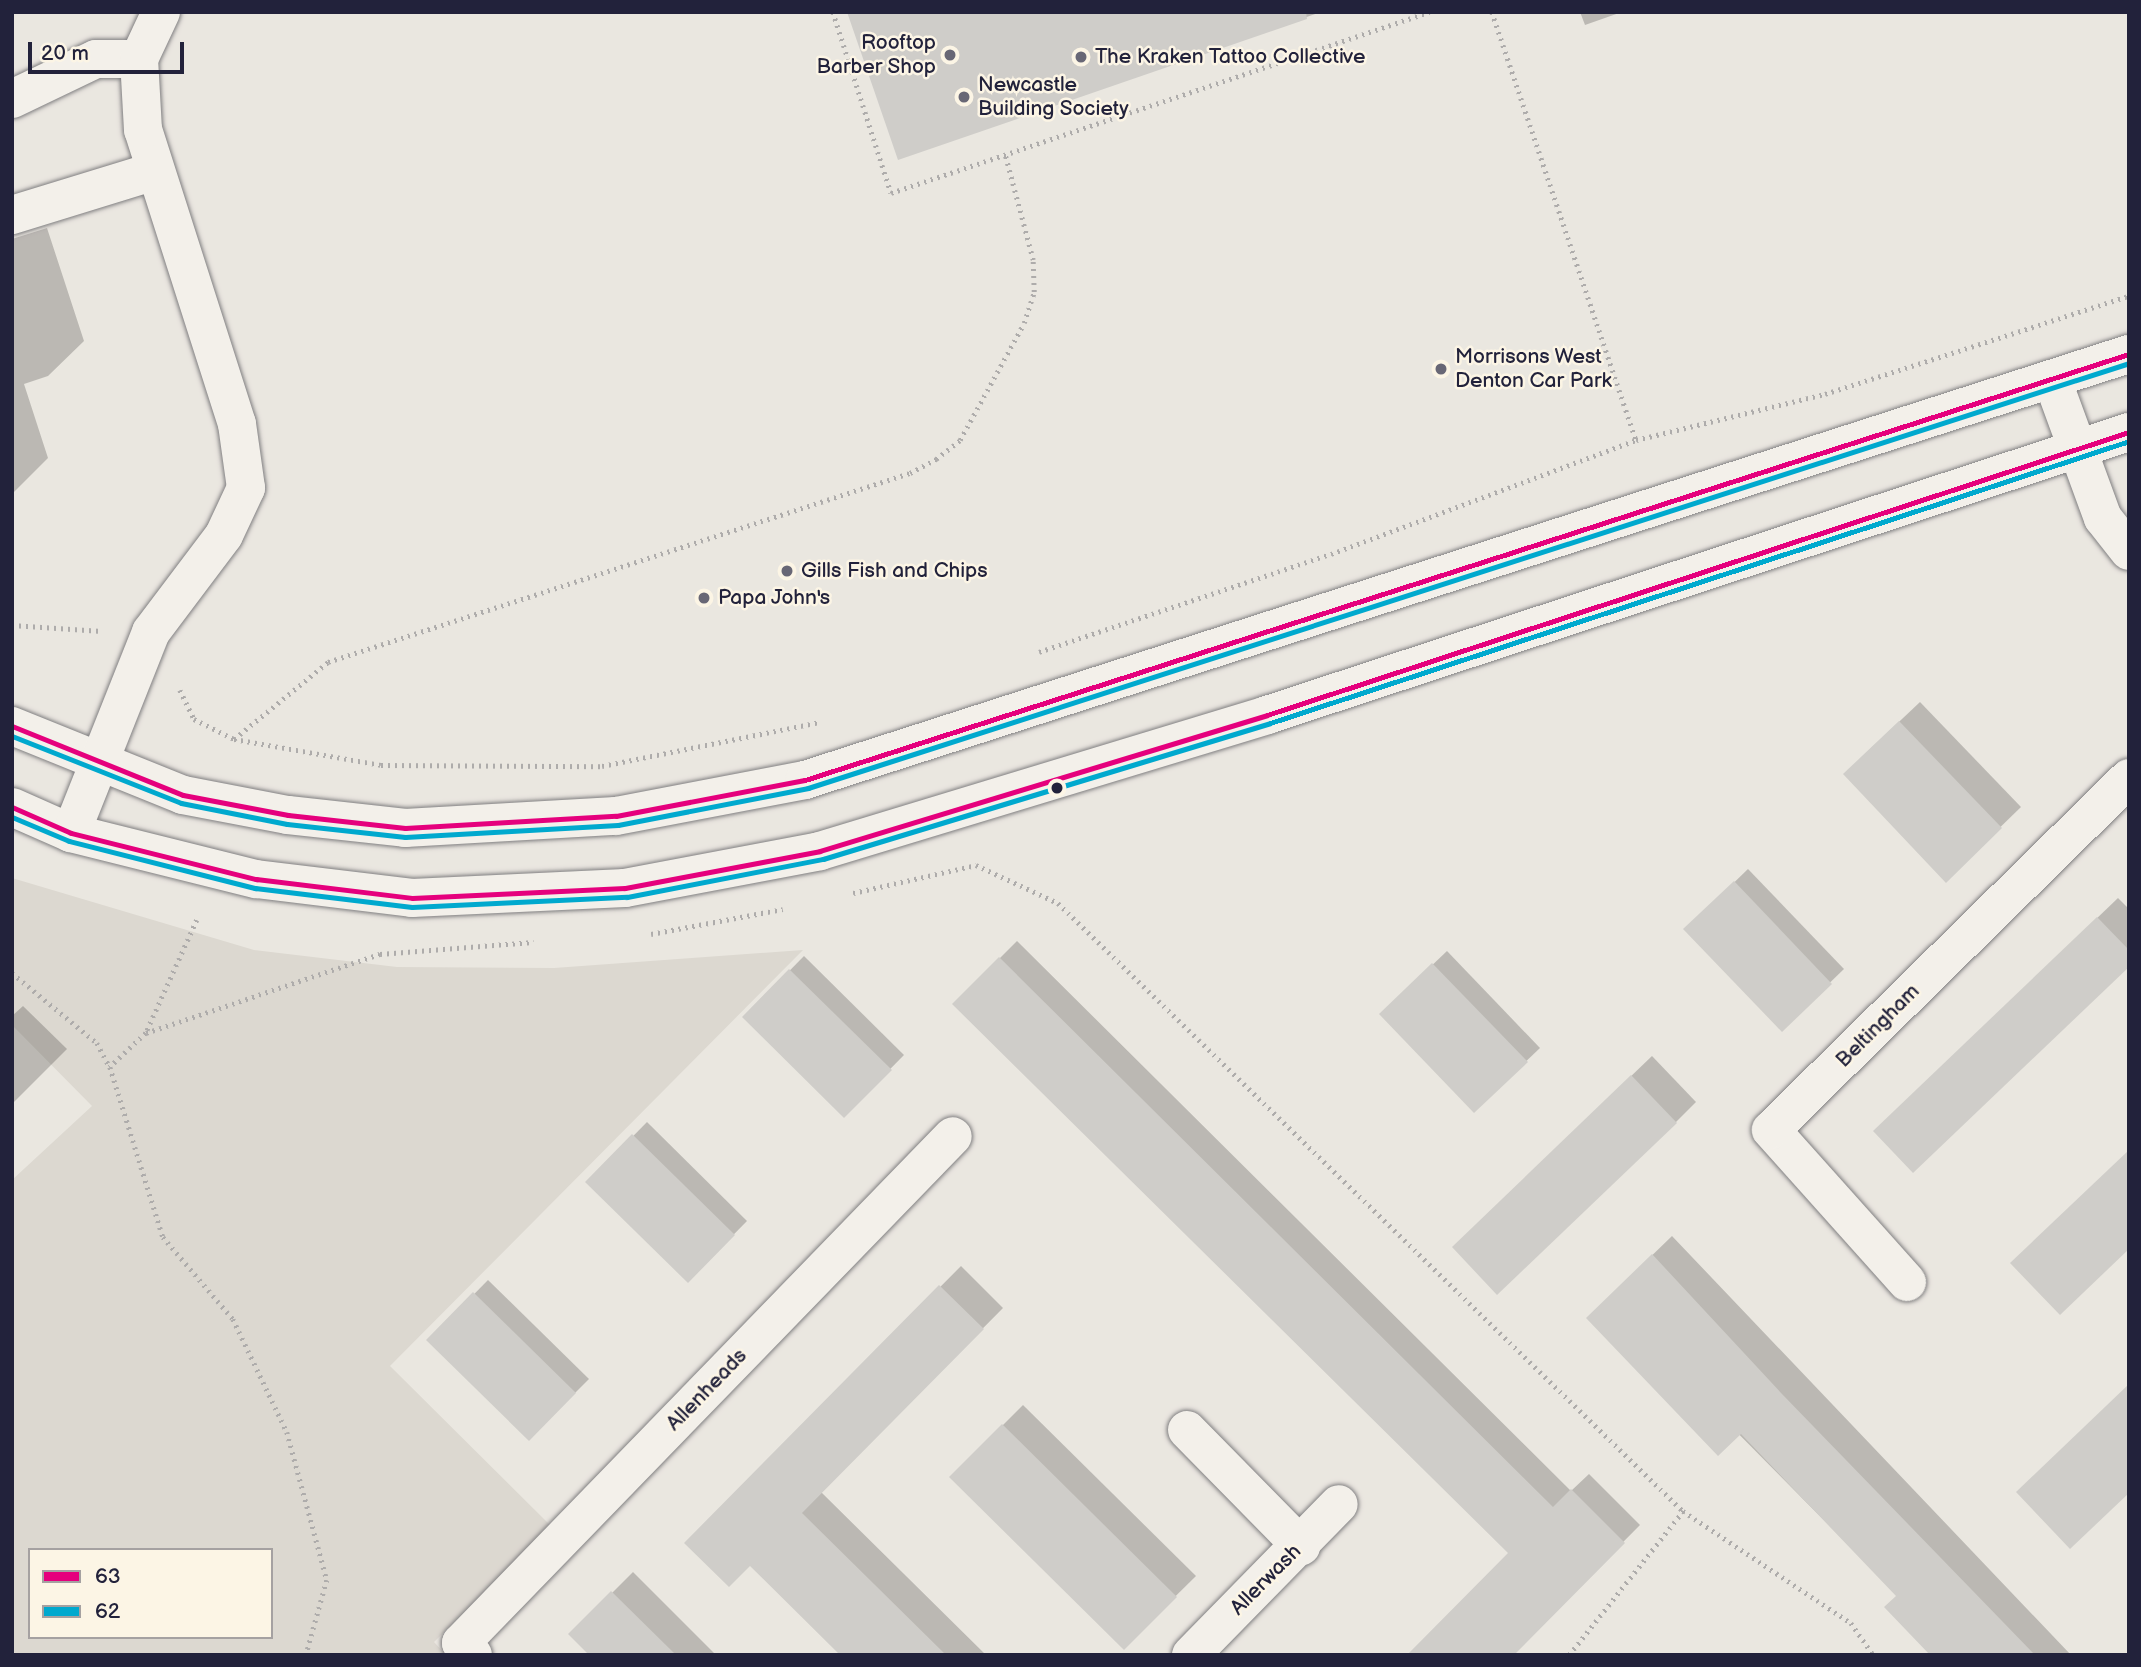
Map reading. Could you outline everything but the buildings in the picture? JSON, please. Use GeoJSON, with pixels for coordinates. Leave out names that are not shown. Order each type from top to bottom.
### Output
{"type":"FeatureCollection","features":[{"type":"Feature","properties":{"kind":"street"},"geometry":{"type":"LineString","coordinates":[[71,833],[151,632],[239,511],[246,463],[155,171],[136,82],[139,59],[161,12]]}},
{"type":"Feature","properties":{"kind":"street"},"geometry":{"type":"LineString","coordinates":[[12,99],[96,59],[139,59]]}},
{"type":"Feature","properties":{"kind":"street"},"geometry":{"type":"LineString","coordinates":[[12,215],[155,171]]}},
{"type":"Feature","properties":{"kind":"street"},"geometry":{"type":"LineString","coordinates":[[12,726],[97,764],[183,794],[405,828],[616,816],[805,780],[2129,354]]}},
{"type":"Feature","properties":{"kind":"street"},"geometry":{"type":"LineString","coordinates":[[2052,379],[2073,450],[2103,518],[2129,551]]}},
{"type":"Feature","properties":{"kind":"street"},"geometry":{"type":"LineString","coordinates":[[12,807],[71,833],[256,879],[412,898],[625,888],[820,851],[1267,715],[2129,432]]}},
{"type":"Feature","properties":{"kind":"street","name":"Beltingham"},"geometry":{"type":"LineString","coordinates":[[1907,1282],[1771,1130],[2129,778]]}},
{"type":"Feature","properties":{"kind":"street","name":"Allenheads"},"geometry":{"type":"LineString","coordinates":[[467,1649],[953,1136]]}},
{"type":"Feature","properties":{"kind":"street"},"geometry":{"type":"LineString","coordinates":[[1187,1430],[1301,1546]]}},
{"type":"Feature","properties":{"kind":"street","name":"Allerwash"},"geometry":{"type":"LineString","coordinates":[[1191,1655],[1301,1546],[1339,1504]]}},
{"type":"Feature","properties":{"kind":"path"},"geometry":{"type":"LineString","coordinates":[[833,12],[891,193],[1429,12]]}},
{"type":"Feature","properties":{"kind":"path"},"geometry":{"type":"LineString","coordinates":[[1492,12],[1636,440]]}},
{"type":"Feature","properties":{"kind":"path"},"geometry":{"type":"LineString","coordinates":[[234,739],[328,662],[910,473],[936,459],[960,440],[1024,323],[1034,292],[1033,260],[1005,155]]}},
{"type":"Feature","properties":{"kind":"path"},"geometry":{"type":"LineString","coordinates":[[1033,654],[1331,554],[1636,440],[1825,394],[2129,296]]}},
{"type":"Feature","properties":{"kind":"path"},"geometry":{"type":"LineString","coordinates":[[12,625],[151,632],[194,719],[234,739],[381,765],[601,766],[825,722]]}},
{"type":"Feature","properties":{"kind":"path"},"geometry":{"type":"LineString","coordinates":[[845,895],[976,865],[1058,903],[1683,1511],[1851,1623],[1873,1655]]}},
{"type":"Feature","properties":{"kind":"path"},"geometry":{"type":"LineString","coordinates":[[645,934],[792,907]]}},
{"type":"Feature","properties":{"kind":"path"},"geometry":{"type":"LineString","coordinates":[[110,1066],[146,1033],[197,920]]}},
{"type":"Feature","properties":{"kind":"path"},"geometry":{"type":"LineString","coordinates":[[146,1033],[380,954],[548,942]]}},
{"type":"Feature","properties":{"kind":"path"},"geometry":{"type":"LineString","coordinates":[[12,973],[97,1043],[110,1066],[163,1237],[233,1319],[287,1432],[327,1580],[306,1655]]}},
{"type":"Feature","properties":{"kind":"path"},"geometry":{"type":"LineString","coordinates":[[1569,1655],[1683,1511]]}},
{"type":"Feature","properties":{"kind":"shaded area"},"geometry":{"type":"Polygon","coordinates":[[[12,878],[254,950],[397,967],[554,968],[803,950],[390,1366],[551,1526],[434,1642],[446,1655],[12,1655],[12,1180],[92,1106],[12,1025],[12,878]]]}},
{"type":"Feature","properties":{"kind":"transit line","name":"63"},"geometry":{"type":"LineString","coordinates":[[12,726],[183,795],[288,815],[405,828],[616,816],[805,780],[2129,354]]}},
{"type":"Feature","properties":{"kind":"transit line","name":"62"},"geometry":{"type":"LineString","coordinates":[[12,736],[181,803],[287,824],[405,837],[618,825],[808,788],[2129,363]]}},
{"type":"Feature","properties":{"kind":"transit line","name":"63"},"geometry":{"type":"LineString","coordinates":[[12,807],[71,833],[256,879],[412,898],[625,888],[820,851],[1267,715],[2129,432]]}},
{"type":"Feature","properties":{"kind":"transit line","name":"62"},"geometry":{"type":"LineString","coordinates":[[12,817],[69,841],[255,888],[412,907],[627,897],[823,859],[1270,723],[2129,441]]}},
{"type":"Feature","properties":{"kind":"place","name":"Rooftop Barber Shop"},"geometry":{"type":"Point","coordinates":[950,55]}},
{"type":"Feature","properties":{"kind":"place","name":"The Kraken Tattoo Collective"},"geometry":{"type":"Point","coordinates":[1081,57]}},
{"type":"Feature","properties":{"kind":"place","name":"Newcastle Building Society"},"geometry":{"type":"Point","coordinates":[964,97]}},
{"type":"Feature","properties":{"kind":"place","name":"Morrisons West Denton Car Park"},"geometry":{"type":"Point","coordinates":[1441,369]}},
{"type":"Feature","properties":{"kind":"place","name":"Gills Fish and Chips"},"geometry":{"type":"Point","coordinates":[787,571]}},
{"type":"Feature","properties":{"kind":"place","name":"Papa John's"},"geometry":{"type":"Point","coordinates":[704,598]}}]}
